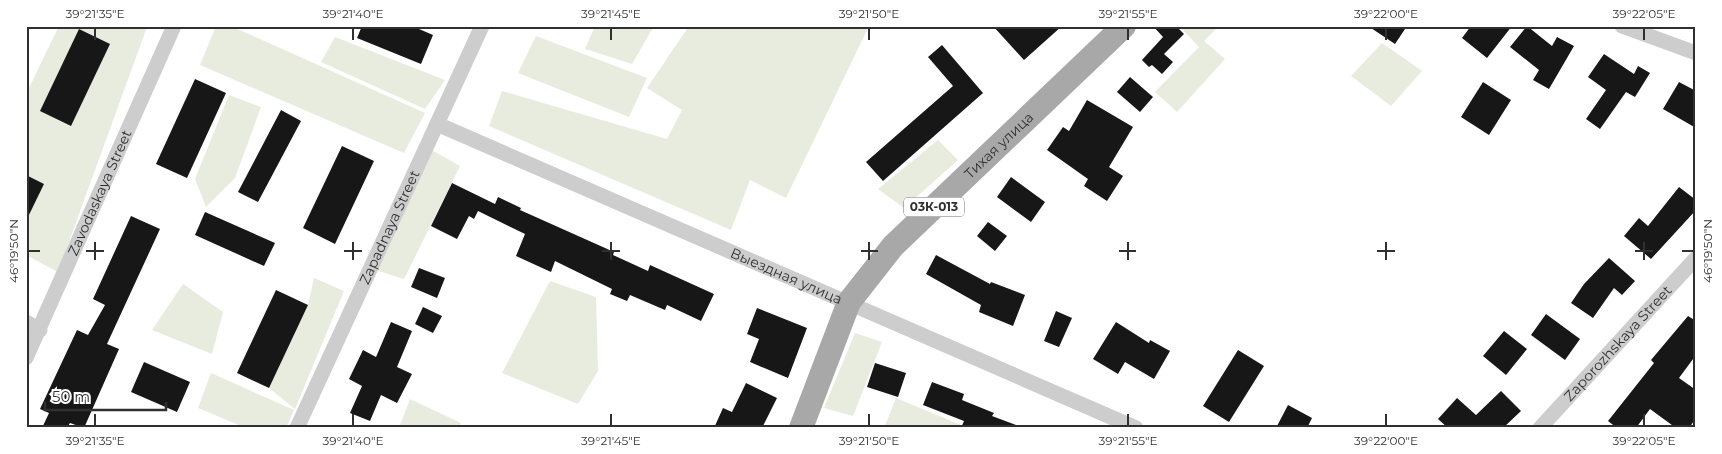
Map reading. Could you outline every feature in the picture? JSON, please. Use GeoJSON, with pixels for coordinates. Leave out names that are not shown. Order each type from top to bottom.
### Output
{"type":"FeatureCollection","features":[{"type":"Feature","properties":{"kind":"main road","name":"Тихая улица"},"geometry":{"type":"LineString","coordinates":[[801,428],[849,302],[893,246],[1124,26]]}},
{"type":"Feature","properties":{"kind":"street","name":"Zavodaskaya Street"},"geometry":{"type":"LineString","coordinates":[[26,358],[174,26]]}},
{"type":"Feature","properties":{"kind":"street","name":"Zapadnaya Street"},"geometry":{"type":"LineString","coordinates":[[297,428],[482,26]]}},
{"type":"Feature","properties":{"kind":"street"},"geometry":{"type":"LineString","coordinates":[[1622,26],[1696,53]]}},
{"type":"Feature","properties":{"kind":"street","name":"Выездная улица"},"geometry":{"type":"LineString","coordinates":[[437,124],[1136,428]]}},
{"type":"Feature","properties":{"kind":"street","name":"Zaporozhskaya Street"},"geometry":{"type":"LineString","coordinates":[[1540,428],[1696,258]]}},
{"type":"Feature","properties":{"kind":"street"},"geometry":{"type":"LineString","coordinates":[[26,322],[40,330]]}},
{"type":"Feature","properties":{"kind":"shaded area"},"geometry":{"type":"Polygon","coordinates":[[[59,26],[147,27],[58,272],[26,255],[26,94],[59,26]]]}},
{"type":"Feature","properties":{"kind":"shaded area"},"geometry":{"type":"Polygon","coordinates":[[[216,26],[231,26],[425,113],[404,153],[200,65],[216,26]]]}},
{"type":"Feature","properties":{"kind":"shaded area"},"geometry":{"type":"Polygon","coordinates":[[[595,26],[654,26],[632,64],[585,49],[595,26]]]}},
{"type":"Feature","properties":{"kind":"shaded area"},"geometry":{"type":"Polygon","coordinates":[[[689,26],[869,26],[786,198],[750,180],[731,230],[489,126],[502,91],[667,139],[682,110],[647,88],[689,26]]]}},
{"type":"Feature","properties":{"kind":"shaded area"},"geometry":{"type":"Polygon","coordinates":[[[1179,26],[1219,26],[1204,41],[1225,59],[1177,112],[1155,92],[1199,47],[1179,26]]]}},
{"type":"Feature","properties":{"kind":"shaded area"},"geometry":{"type":"Polygon","coordinates":[[[536,36],[647,78],[629,117],[518,73],[536,36]]]}},
{"type":"Feature","properties":{"kind":"shaded area"},"geometry":{"type":"Polygon","coordinates":[[[335,37],[445,80],[425,109],[321,62],[335,37]]]}},
{"type":"Feature","properties":{"kind":"shaded area"},"geometry":{"type":"Polygon","coordinates":[[[1382,43],[1422,71],[1391,106],[1351,76],[1382,43]]]}},
{"type":"Feature","properties":{"kind":"shaded area"},"geometry":{"type":"Polygon","coordinates":[[[229,95],[261,107],[235,178],[206,207],[195,179],[229,95]]]}},
{"type":"Feature","properties":{"kind":"shaded area"},"geometry":{"type":"Polygon","coordinates":[[[938,140],[958,160],[904,208],[878,189],[938,140]]]}},
{"type":"Feature","properties":{"kind":"shaded area"},"geometry":{"type":"Polygon","coordinates":[[[430,149],[460,166],[404,279],[375,270],[430,149]]]}},
{"type":"Feature","properties":{"kind":"shaded area"},"geometry":{"type":"Polygon","coordinates":[[[314,278],[344,291],[295,409],[269,388],[308,305],[314,278]]]}},
{"type":"Feature","properties":{"kind":"shaded area"},"geometry":{"type":"Polygon","coordinates":[[[550,281],[596,297],[598,371],[578,404],[502,373],[550,281]]]}},
{"type":"Feature","properties":{"kind":"shaded area"},"geometry":{"type":"Polygon","coordinates":[[[183,284],[223,312],[212,354],[152,330],[183,284]]]}},
{"type":"Feature","properties":{"kind":"shaded area"},"geometry":{"type":"Polygon","coordinates":[[[855,333],[882,342],[853,416],[824,408],[855,333]]]}},
{"type":"Feature","properties":{"kind":"shaded area"},"geometry":{"type":"Polygon","coordinates":[[[211,373],[294,410],[286,428],[246,428],[198,408],[211,373]]]}},
{"type":"Feature","properties":{"kind":"shaded area"},"geometry":{"type":"Polygon","coordinates":[[[896,398],[961,425],[960,428],[891,428],[885,426],[896,398]]]}},
{"type":"Feature","properties":{"kind":"shaded area"},"geometry":{"type":"Polygon","coordinates":[[[410,399],[461,423],[459,428],[399,428],[410,399]]]}},
{"type":"Feature","properties":{"kind":"building"},"geometry":{"type":"Polygon","coordinates":[[[362,26],[412,26],[433,35],[421,64],[357,38],[362,26]]]}},
{"type":"Feature","properties":{"kind":"building"},"geometry":{"type":"Polygon","coordinates":[[[993,26],[1062,26],[1024,60],[993,26]]]}},
{"type":"Feature","properties":{"kind":"building"},"geometry":{"type":"Polygon","coordinates":[[[1153,26],[1176,26],[1184,34],[1164,54],[1173,62],[1162,74],[1152,65],[1149,67],[1142,60],[1163,37],[1153,26]]]}},
{"type":"Feature","properties":{"kind":"building"},"geometry":{"type":"Polygon","coordinates":[[[1368,26],[1407,26],[1395,44],[1368,26]]]}},
{"type":"Feature","properties":{"kind":"building"},"geometry":{"type":"Polygon","coordinates":[[[1471,26],[1512,26],[1487,58],[1462,38],[1471,26]]]}},
{"type":"Feature","properties":{"kind":"building"},"geometry":{"type":"Polygon","coordinates":[[[1527,26],[1552,46],[1557,37],[1574,46],[1549,89],[1533,80],[1539,70],[1510,47],[1527,26]]]}},
{"type":"Feature","properties":{"kind":"building"},"geometry":{"type":"Polygon","coordinates":[[[79,29],[110,44],[71,126],[40,111],[79,29]]]}},
{"type":"Feature","properties":{"kind":"building"},"geometry":{"type":"Polygon","coordinates":[[[942,45],[983,93],[883,181],[866,162],[953,86],[928,57],[942,45]]]}},
{"type":"Feature","properties":{"kind":"building"},"geometry":{"type":"Polygon","coordinates":[[[1604,54],[1634,74],[1638,66],[1650,73],[1635,97],[1626,92],[1600,129],[1586,119],[1606,90],[1588,77],[1604,54]]]}},
{"type":"Feature","properties":{"kind":"building"},"geometry":{"type":"Polygon","coordinates":[[[1130,77],[1153,97],[1140,112],[1117,92],[1130,77]]]}},
{"type":"Feature","properties":{"kind":"building"},"geometry":{"type":"Polygon","coordinates":[[[195,79],[226,93],[187,178],[156,164],[195,79]]]}},
{"type":"Feature","properties":{"kind":"building"},"geometry":{"type":"Polygon","coordinates":[[[1483,82],[1511,100],[1489,135],[1461,117],[1483,82]]]}},
{"type":"Feature","properties":{"kind":"building"},"geometry":{"type":"Polygon","coordinates":[[[1679,82],[1696,91],[1696,128],[1663,109],[1679,82]]]}},
{"type":"Feature","properties":{"kind":"building"},"geometry":{"type":"Polygon","coordinates":[[[1087,100],[1133,127],[1109,167],[1123,176],[1107,201],[1084,186],[1088,179],[1047,150],[1063,127],[1069,131],[1087,100]]]}},
{"type":"Feature","properties":{"kind":"building"},"geometry":{"type":"Polygon","coordinates":[[[281,110],[301,121],[258,202],[238,192],[281,110]]]}},
{"type":"Feature","properties":{"kind":"building"},"geometry":{"type":"Polygon","coordinates":[[[342,146],[374,161],[335,244],[303,228],[342,146]]]}},
{"type":"Feature","properties":{"kind":"building"},"geometry":{"type":"Polygon","coordinates":[[[26,175],[44,184],[26,221],[26,175]]]}},
{"type":"Feature","properties":{"kind":"building"},"geometry":{"type":"Polygon","coordinates":[[[1011,177],[1045,202],[1031,222],[997,197],[1011,177]]]}},
{"type":"Feature","properties":{"kind":"building"},"geometry":{"type":"Polygon","coordinates":[[[452,183],[495,204],[498,197],[521,208],[520,210],[614,252],[613,255],[648,271],[650,265],[714,294],[701,321],[667,305],[665,310],[630,295],[627,301],[610,294],[612,289],[555,261],[551,272],[516,256],[525,234],[478,211],[474,219],[469,216],[457,239],[431,226],[452,183]]]}},
{"type":"Feature","properties":{"kind":"building"},"geometry":{"type":"Polygon","coordinates":[[[1679,187],[1696,200],[1696,210],[1651,259],[1624,236],[1639,218],[1648,226],[1679,187]]]}},
{"type":"Feature","properties":{"kind":"building"},"geometry":{"type":"Polygon","coordinates":[[[205,212],[275,243],[264,266],[195,235],[205,212]]]}},
{"type":"Feature","properties":{"kind":"building"},"geometry":{"type":"Polygon","coordinates":[[[131,216],[160,229],[107,344],[119,349],[84,428],[70,423],[67,428],[42,428],[49,413],[40,409],[77,330],[88,335],[105,305],[93,299],[131,216]]]}},
{"type":"Feature","properties":{"kind":"building"},"geometry":{"type":"Polygon","coordinates":[[[988,222],[1007,236],[995,251],[977,236],[988,222]]]}},
{"type":"Feature","properties":{"kind":"building"},"geometry":{"type":"Polygon","coordinates":[[[936,255],[990,284],[991,282],[1025,295],[1013,326],[979,312],[981,305],[926,274],[936,255]]]}},
{"type":"Feature","properties":{"kind":"building"},"geometry":{"type":"Polygon","coordinates":[[[1609,258],[1635,281],[1622,295],[1614,288],[1593,318],[1571,303],[1584,284],[1609,258]]]}},
{"type":"Feature","properties":{"kind":"building"},"geometry":{"type":"Polygon","coordinates":[[[419,268],[445,278],[437,298],[411,287],[419,268]]]}},
{"type":"Feature","properties":{"kind":"building"},"geometry":{"type":"Polygon","coordinates":[[[276,290],[308,305],[269,388],[237,373],[276,290]]]}},
{"type":"Feature","properties":{"kind":"building"},"geometry":{"type":"Polygon","coordinates":[[[423,307],[442,316],[433,333],[415,324],[423,307]]]}},
{"type":"Feature","properties":{"kind":"building"},"geometry":{"type":"Polygon","coordinates":[[[757,308],[807,328],[788,378],[750,362],[759,339],[747,334],[757,308]]]}},
{"type":"Feature","properties":{"kind":"building"},"geometry":{"type":"Polygon","coordinates":[[[1056,311],[1072,318],[1059,347],[1044,341],[1056,311]]]}},
{"type":"Feature","properties":{"kind":"building"},"geometry":{"type":"Polygon","coordinates":[[[1546,314],[1580,339],[1565,360],[1531,335],[1546,314]]]}},
{"type":"Feature","properties":{"kind":"building"},"geometry":{"type":"Polygon","coordinates":[[[1688,316],[1696,321],[1696,355],[1679,378],[1696,390],[1696,418],[1689,428],[1676,428],[1650,409],[1636,428],[1617,428],[1608,421],[1654,363],[1651,360],[1688,316]]]}},
{"type":"Feature","properties":{"kind":"building"},"geometry":{"type":"Polygon","coordinates":[[[391,322],[412,331],[397,367],[412,374],[397,403],[381,395],[370,421],[350,413],[362,386],[349,379],[363,350],[376,357],[391,322]]]}},
{"type":"Feature","properties":{"kind":"building"},"geometry":{"type":"Polygon","coordinates":[[[1116,322],[1149,343],[1150,340],[1170,351],[1154,379],[1125,362],[1118,374],[1093,359],[1116,322]]]}},
{"type":"Feature","properties":{"kind":"building"},"geometry":{"type":"Polygon","coordinates":[[[1504,331],[1527,349],[1506,375],[1483,356],[1504,331]]]}},
{"type":"Feature","properties":{"kind":"building"},"geometry":{"type":"Polygon","coordinates":[[[1238,350],[1264,366],[1229,422],[1203,406],[1238,350]]]}},
{"type":"Feature","properties":{"kind":"building"},"geometry":{"type":"Polygon","coordinates":[[[144,362],[190,382],[177,412],[131,392],[144,362]]]}},
{"type":"Feature","properties":{"kind":"building"},"geometry":{"type":"Polygon","coordinates":[[[875,363],[906,373],[898,397],[867,387],[875,363]]]}},
{"type":"Feature","properties":{"kind":"building"},"geometry":{"type":"Polygon","coordinates":[[[932,382],[964,394],[962,400],[994,413],[992,416],[1019,426],[1019,428],[961,428],[964,421],[923,405],[932,382]]]}},
{"type":"Feature","properties":{"kind":"building"},"geometry":{"type":"Polygon","coordinates":[[[746,383],[777,398],[762,428],[714,428],[723,408],[732,412],[746,383]]]}},
{"type":"Feature","properties":{"kind":"building"},"geometry":{"type":"Polygon","coordinates":[[[1501,391],[1521,411],[1503,428],[1448,428],[1438,419],[1457,398],[1476,415],[1501,391]]]}},
{"type":"Feature","properties":{"kind":"building"},"geometry":{"type":"Polygon","coordinates":[[[1288,405],[1312,418],[1307,428],[1276,428],[1288,405]]]}}]}
